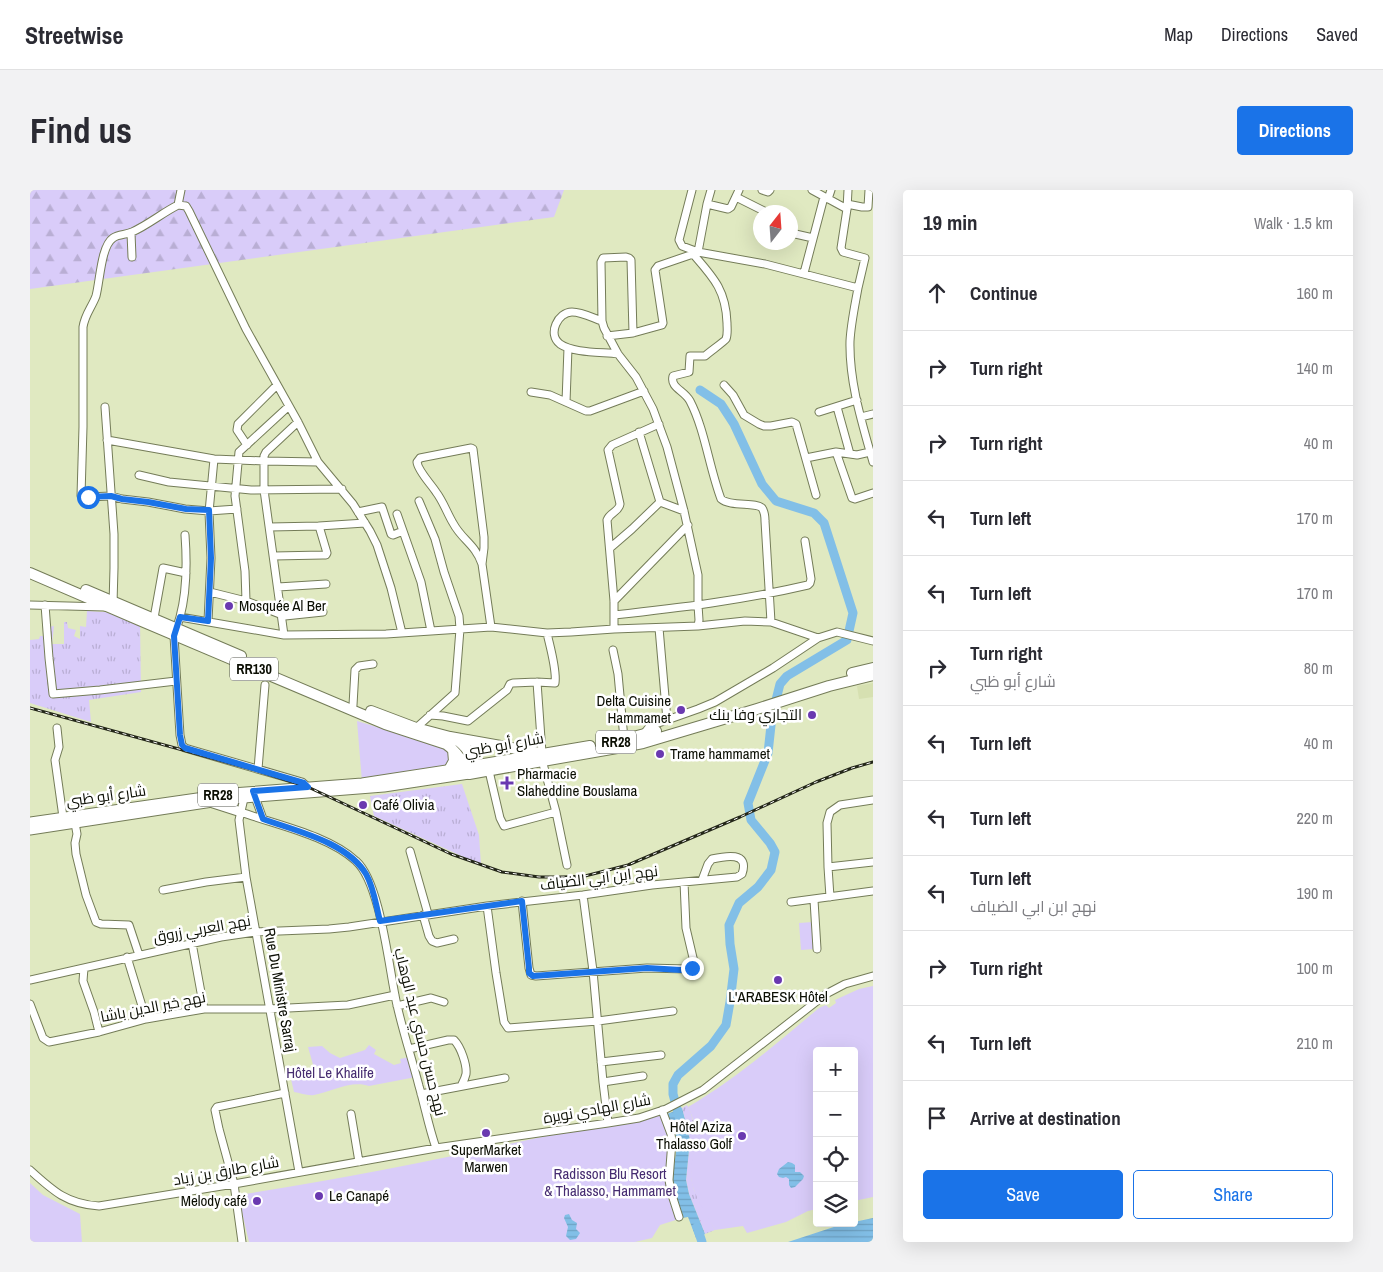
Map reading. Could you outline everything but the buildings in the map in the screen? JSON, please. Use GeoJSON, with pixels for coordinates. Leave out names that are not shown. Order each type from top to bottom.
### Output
{"type":"FeatureCollection","features":[{"type":"Feature","properties":{"kind":"highway","name":"RR130"},"geometry":{"type":"LineString","coordinates":[[30,565],[112,605],[154,618],[176,632],[385,724],[439,742],[453,749]]}},
{"type":"Feature","properties":{"kind":"highway","name":"RR130"},"geometry":{"type":"LineString","coordinates":[[30,573],[353,705],[416,728],[450,737],[468,749],[472,770]]}},
{"type":"Feature","properties":{"kind":"highway","name":"RR28"},"geometry":{"type":"LineString","coordinates":[[780,699],[827,680],[873,668]]}},
{"type":"Feature","properties":{"kind":"highway","name":"RR28"},"geometry":{"type":"LineString","coordinates":[[760,705],[873,675]]}},
{"type":"Feature","properties":{"kind":"highway","name":"شارع أبو ظبي"},"geometry":{"type":"LineString","coordinates":[[472,770],[489,771],[541,756],[617,748],[643,742],[760,705]]}},
{"type":"Feature","properties":{"kind":"highway","name":"شارع أبو ظبي"},"geometry":{"type":"LineString","coordinates":[[472,770],[617,742],[760,705]]}},
{"type":"Feature","properties":{"kind":"highway"},"geometry":{"type":"LineString","coordinates":[[450,737],[541,756]]}},
{"type":"Feature","properties":{"kind":"highway"},"geometry":{"type":"LineString","coordinates":[[453,749],[472,770]]}},
{"type":"Feature","properties":{"kind":"highway"},"geometry":{"type":"LineString","coordinates":[[448,770],[454,761],[453,749]]}},
{"type":"Feature","properties":{"kind":"main road","name":"شارع أبو ظبي"},"geometry":{"type":"LineString","coordinates":[[310,790],[448,770],[472,770]]}},
{"type":"Feature","properties":{"kind":"main road","name":"شارع أبو ظبي"},"geometry":{"type":"LineString","coordinates":[[30,830],[75,823],[99,816],[250,794],[384,787],[472,770]]}},
{"type":"Feature","properties":{"kind":"main road","name":"شارع أبو ظبي"},"geometry":{"type":"LineString","coordinates":[[30,822],[63,817],[99,816],[210,802],[250,794]]}},
{"type":"Feature","properties":{"kind":"main road"},"geometry":{"type":"LineString","coordinates":[[210,802],[241,812]]}},
{"type":"Feature","properties":{"kind":"street"},"geometry":{"type":"LineString","coordinates":[[178,205],[181,190]]}},
{"type":"Feature","properties":{"kind":"street"},"geometry":{"type":"LineString","coordinates":[[692,190],[679,240],[682,246],[696,253],[765,264],[858,288]]}},
{"type":"Feature","properties":{"kind":"street"},"geometry":{"type":"LineString","coordinates":[[711,190],[696,253],[720,288],[727,319],[727,335],[724,342],[711,349],[705,356],[690,356],[689,372],[673,376],[673,383],[674,386],[685,394],[695,413],[721,499],[725,502],[758,506],[763,510],[771,622]]}},
{"type":"Feature","properties":{"kind":"street"},"geometry":{"type":"LineString","coordinates":[[707,204],[728,209],[731,207],[739,190]]}},
{"type":"Feature","properties":{"kind":"street"},"geometry":{"type":"LineString","coordinates":[[762,190],[768,192],[770,190]]}},
{"type":"Feature","properties":{"kind":"street"},"geometry":{"type":"LineString","coordinates":[[812,190],[847,206],[862,207],[868,207],[869,190]]}},
{"type":"Feature","properties":{"kind":"street"},"geometry":{"type":"LineString","coordinates":[[804,273],[826,198],[831,190]]}},
{"type":"Feature","properties":{"kind":"street"},"geometry":{"type":"LineString","coordinates":[[848,190],[841,248],[844,252],[865,258],[851,324],[852,373],[873,462]]}},
{"type":"Feature","properties":{"kind":"street"},"geometry":{"type":"LineString","coordinates":[[736,197],[753,206]]}},
{"type":"Feature","properties":{"kind":"street"},"geometry":{"type":"LineString","coordinates":[[237,509],[186,509],[111,496],[81,496],[83,327],[84,318],[97,292],[107,246],[113,238],[131,233],[178,205],[186,206],[189,211],[246,330],[298,422],[318,462],[342,489],[378,545],[402,633]]}},
{"type":"Feature","properties":{"kind":"street"},"geometry":{"type":"LineString","coordinates":[[131,233],[132,257]]}},
{"type":"Feature","properties":{"kind":"street"},"geometry":{"type":"LineString","coordinates":[[798,235],[813,238]]}},
{"type":"Feature","properties":{"kind":"street"},"geometry":{"type":"LineString","coordinates":[[607,336],[633,333],[663,324],[656,268],[696,253]]}},
{"type":"Feature","properties":{"kind":"street"},"geometry":{"type":"LineString","coordinates":[[633,333],[631,260],[629,258],[605,258],[602,260],[602,321],[607,336],[636,377],[654,409],[667,447],[688,525],[698,575],[698,626]]}},
{"type":"Feature","properties":{"kind":"street"},"geometry":{"type":"LineString","coordinates":[[602,321],[577,312],[570,312],[560,317],[556,322],[554,336],[556,341],[568,348],[618,354]]}},
{"type":"Feature","properties":{"kind":"street"},"geometry":{"type":"LineString","coordinates":[[566,402],[568,348]]}},
{"type":"Feature","properties":{"kind":"street"},"geometry":{"type":"LineString","coordinates":[[247,445],[237,430],[238,424],[276,385]]}},
{"type":"Feature","properties":{"kind":"street"},"geometry":{"type":"LineString","coordinates":[[724,385],[733,395],[744,415],[759,424],[764,426],[792,422],[796,424],[816,495]]}},
{"type":"Feature","properties":{"kind":"street"},"geometry":{"type":"LineString","coordinates":[[531,392],[550,395],[582,410],[590,411],[644,391]]}},
{"type":"Feature","properties":{"kind":"street"},"geometry":{"type":"LineString","coordinates":[[819,412],[857,400]]}},
{"type":"Feature","properties":{"kind":"street"},"geometry":{"type":"LineString","coordinates":[[246,601],[245,571],[236,488],[239,452],[289,406]]}},
{"type":"Feature","properties":{"kind":"street"},"geometry":{"type":"LineString","coordinates":[[30,605],[112,605],[114,534],[105,407]]}},
{"type":"Feature","properties":{"kind":"street"},"geometry":{"type":"LineString","coordinates":[[837,407],[850,454]]}},
{"type":"Feature","properties":{"kind":"street"},"geometry":{"type":"LineString","coordinates":[[861,416],[873,414]]}},
{"type":"Feature","properties":{"kind":"street"},"geometry":{"type":"LineString","coordinates":[[284,634],[264,490],[264,456],[298,422]]}},
{"type":"Feature","properties":{"kind":"street"},"geometry":{"type":"LineString","coordinates":[[614,629],[614,601],[607,520],[609,516],[618,510],[620,504],[609,448],[659,424]]}},
{"type":"Feature","properties":{"kind":"street"},"geometry":{"type":"LineString","coordinates":[[639,432],[660,502]]}},
{"type":"Feature","properties":{"kind":"street"},"geometry":{"type":"LineString","coordinates":[[107,440],[214,459],[264,462],[318,462]]}},
{"type":"Feature","properties":{"kind":"street"},"geometry":{"type":"LineString","coordinates":[[482,564],[475,550],[458,530],[438,494],[417,466],[420,458],[473,449],[484,537],[482,564],[491,627]]}},
{"type":"Feature","properties":{"kind":"street"},"geometry":{"type":"LineString","coordinates":[[806,458],[836,452],[856,455],[870,452]]}},
{"type":"Feature","properties":{"kind":"street"},"geometry":{"type":"LineString","coordinates":[[836,452],[852,498],[855,499],[873,493]]}},
{"type":"Feature","properties":{"kind":"street"},"geometry":{"type":"LineString","coordinates":[[208,621],[211,558],[209,510],[214,459]]}},
{"type":"Feature","properties":{"kind":"street"},"geometry":{"type":"LineString","coordinates":[[139,475],[169,482],[211,487],[264,490],[342,489]]}},
{"type":"Feature","properties":{"kind":"street"},"geometry":{"type":"LineString","coordinates":[[416,728],[455,693],[460,629],[439,552],[419,501]]}},
{"type":"Feature","properties":{"kind":"street"},"geometry":{"type":"LineString","coordinates":[[660,502],[684,511]]}},
{"type":"Feature","properties":{"kind":"street"},"geometry":{"type":"LineString","coordinates":[[610,548],[660,502]]}},
{"type":"Feature","properties":{"kind":"street"},"geometry":{"type":"LineString","coordinates":[[358,512],[381,507],[392,534],[403,531]]}},
{"type":"Feature","properties":{"kind":"street"},"geometry":{"type":"LineString","coordinates":[[398,514],[422,582],[431,630]]}},
{"type":"Feature","properties":{"kind":"street"},"geometry":{"type":"LineString","coordinates":[[270,527],[365,523]]}},
{"type":"Feature","properties":{"kind":"street"},"geometry":{"type":"LineString","coordinates":[[614,601],[688,525]]}},
{"type":"Feature","properties":{"kind":"street"},"geometry":{"type":"LineString","coordinates":[[274,556],[326,555],[319,526]]}},
{"type":"Feature","properties":{"kind":"street"},"geometry":{"type":"LineString","coordinates":[[186,535],[184,600],[176,632],[176,682],[180,735],[183,747],[302,782],[310,790]]}},
{"type":"Feature","properties":{"kind":"street"},"geometry":{"type":"LineString","coordinates":[[614,616],[770,594],[810,584],[811,579],[805,541]]}},
{"type":"Feature","properties":{"kind":"street"},"geometry":{"type":"LineString","coordinates":[[154,618],[163,569],[186,572]]}},
{"type":"Feature","properties":{"kind":"street"},"geometry":{"type":"LineString","coordinates":[[278,587],[326,584]]}},
{"type":"Feature","properties":{"kind":"street"},"geometry":{"type":"LineString","coordinates":[[210,592],[246,601],[287,616],[323,612]]}},
{"type":"Feature","properties":{"kind":"street"},"geometry":{"type":"LineString","coordinates":[[45,605],[54,694],[176,682]]}},
{"type":"Feature","properties":{"kind":"street"},"geometry":{"type":"LineString","coordinates":[[180,617],[284,634],[343,635],[491,627],[547,633],[698,626],[745,621],[771,622],[818,638]]}},
{"type":"Feature","properties":{"kind":"street"},"geometry":{"type":"LineString","coordinates":[[659,628],[667,720]]}},
{"type":"Feature","properties":{"kind":"street"},"geometry":{"type":"LineString","coordinates":[[643,735],[650,726],[715,702],[773,668],[818,638],[837,632],[873,641]]}},
{"type":"Feature","properties":{"kind":"street"},"geometry":{"type":"LineString","coordinates":[[430,715],[468,721],[507,690],[510,684],[537,682],[554,684],[556,682],[547,633]]}},
{"type":"Feature","properties":{"kind":"street"},"geometry":{"type":"LineString","coordinates":[[613,650],[618,674],[624,739]]}},
{"type":"Feature","properties":{"kind":"street"},"geometry":{"type":"LineString","coordinates":[[353,705],[355,670],[360,666],[373,664]]}},
{"type":"Feature","properties":{"kind":"street"},"geometry":{"type":"LineString","coordinates":[[537,682],[541,756],[556,812],[567,865]]}},
{"type":"Feature","properties":{"kind":"street"},"geometry":{"type":"LineString","coordinates":[[258,769],[265,686]]}},
{"type":"Feature","properties":{"kind":"street"},"geometry":{"type":"LineString","coordinates":[[57,728],[59,747],[55,760],[63,817]]}},
{"type":"Feature","properties":{"kind":"street"},"geometry":{"type":"LineString","coordinates":[[489,771],[500,818],[504,826],[556,812]]}},
{"type":"Feature","properties":{"kind":"street"},"geometry":{"type":"LineString","coordinates":[[250,794],[263,819]]}},
{"type":"Feature","properties":{"kind":"street","name":"Rue Du Ministre Sarraj"},"geometry":{"type":"LineString","coordinates":[[250,794],[239,820],[246,878],[299,1172]]}},
{"type":"Feature","properties":{"kind":"street"},"geometry":{"type":"LineString","coordinates":[[830,897],[827,823],[830,812],[840,806],[873,800]]}},
{"type":"Feature","properties":{"kind":"street","name":"نهج حسن حسني عبد الوهاب"},"geometry":{"type":"LineString","coordinates":[[241,812],[333,845],[357,862],[369,880],[380,921],[397,1006],[422,1094],[430,1132],[436,1148]]}},
{"type":"Feature","properties":{"kind":"street"},"geometry":{"type":"LineString","coordinates":[[75,823],[77,834],[75,843],[76,854],[86,895],[96,922],[101,924],[130,925],[139,955]]}},
{"type":"Feature","properties":{"kind":"street"},"geometry":{"type":"LineString","coordinates":[[410,851],[432,941],[437,943],[454,939]]}},
{"type":"Feature","properties":{"kind":"street","name":"نهج ابن ابي الضياف"},"geometry":{"type":"LineString","coordinates":[[380,921],[522,901],[740,876],[744,871],[744,862],[736,857],[712,859],[702,880]]}},
{"type":"Feature","properties":{"kind":"street"},"geometry":{"type":"LineString","coordinates":[[828,867],[873,862]]}},
{"type":"Feature","properties":{"kind":"street"},"geometry":{"type":"LineString","coordinates":[[163,890],[206,882],[246,878]]}},
{"type":"Feature","properties":{"kind":"street"},"geometry":{"type":"LineString","coordinates":[[522,901],[531,975],[647,968],[681,970],[692,968],[694,962],[686,928],[684,882]]}},
{"type":"Feature","properties":{"kind":"street"},"geometry":{"type":"LineString","coordinates":[[791,902],[873,891]]}},
{"type":"Feature","properties":{"kind":"street"},"geometry":{"type":"LineString","coordinates":[[582,895],[594,972],[608,1123]]}},
{"type":"Feature","properties":{"kind":"street"},"geometry":{"type":"LineString","coordinates":[[814,900],[817,949]]}},
{"type":"Feature","properties":{"kind":"street"},"geometry":{"type":"LineString","coordinates":[[487,906],[496,973],[506,1027],[510,1029],[598,1021],[672,1011]]}},
{"type":"Feature","properties":{"kind":"street","name":"نهج العربي زروق"},"geometry":{"type":"LineString","coordinates":[[30,980],[221,937],[256,932],[329,929],[380,921]]}},
{"type":"Feature","properties":{"kind":"street"},"geometry":{"type":"LineString","coordinates":[[192,943],[204,1009]]}},
{"type":"Feature","properties":{"kind":"street"},"geometry":{"type":"LineString","coordinates":[[127,957],[146,1019]]}},
{"type":"Feature","properties":{"kind":"street"},"geometry":{"type":"LineString","coordinates":[[84,968],[83,981],[94,1012],[98,1032]]}},
{"type":"Feature","properties":{"kind":"street","name":"شارع الهادي نويرة"},"geometry":{"type":"LineString","coordinates":[[436,1148],[639,1118],[664,1110],[703,1090],[826,994],[845,984],[873,976]]}},
{"type":"Feature","properties":{"kind":"street","name":"نهج خير الدين باشا"},"geometry":{"type":"LineString","coordinates":[[30,1004],[43,1038],[47,1041],[98,1032],[146,1019],[204,1009],[269,1009],[348,1004],[395,995]]}},
{"type":"Feature","properties":{"kind":"street"},"geometry":{"type":"LineString","coordinates":[[397,1006],[431,998],[444,1002]]}},
{"type":"Feature","properties":{"kind":"street"},"geometry":{"type":"LineString","coordinates":[[409,1048],[454,1040],[458,1044],[466,1068],[461,1086]]}},
{"type":"Feature","properties":{"kind":"street"},"geometry":{"type":"LineString","coordinates":[[601,1062],[661,1055]]}},
{"type":"Feature","properties":{"kind":"street"},"geometry":{"type":"LineString","coordinates":[[603,1082],[643,1076]]}},
{"type":"Feature","properties":{"kind":"street"},"geometry":{"type":"LineString","coordinates":[[422,1094],[504,1078]]}},
{"type":"Feature","properties":{"kind":"street"},"geometry":{"type":"LineString","coordinates":[[242,1242],[234,1184],[219,1129],[216,1108],[285,1093]]}},
{"type":"Feature","properties":{"kind":"street"},"geometry":{"type":"LineString","coordinates":[[664,1110],[672,1141],[669,1180],[679,1217]]}},
{"type":"Feature","properties":{"kind":"street"},"geometry":{"type":"LineString","coordinates":[[351,1114],[359,1162]]}},
{"type":"Feature","properties":{"kind":"street","name":"شارع طارق بن زياد"},"geometry":{"type":"LineString","coordinates":[[30,1170],[64,1197],[79,1204],[112,1205],[436,1148]]}},
{"type":"Feature","properties":{"kind":"shaded area"},"geometry":{"type":"Polygon","coordinates":[[[873,683],[873,697],[859,699],[857,686],[873,683]]]}},
{"type":"Feature","properties":{"kind":"green space"},"geometry":{"type":"Polygon","coordinates":[[[30,190],[564,190],[554,217],[30,289],[30,190]]]}},
{"type":"Feature","properties":{"kind":"green space"},"geometry":{"type":"Polygon","coordinates":[[[87,611],[105,612],[140,622],[141,692],[89,700],[91,722],[30,703],[30,640],[45,636],[44,628],[54,626],[52,644],[64,644],[64,622],[67,622],[68,628],[76,630],[74,636],[80,639],[80,626],[86,627],[87,611]]]}},
{"type":"Feature","properties":{"kind":"green space"},"geometry":{"type":"Polygon","coordinates":[[[357,721],[456,751],[453,765],[362,782],[357,721]]]}},
{"type":"Feature","properties":{"kind":"green space"},"geometry":{"type":"Polygon","coordinates":[[[462,784],[479,835],[481,865],[374,816],[370,796],[462,784]]]}},
{"type":"Feature","properties":{"kind":"green space"},"geometry":{"type":"Polygon","coordinates":[[[813,922],[814,949],[801,950],[799,923],[813,922]]]}},
{"type":"Feature","properties":{"kind":"green space","name":"Hôtel Aziza Thalasso Golf"},"geometry":{"type":"Polygon","coordinates":[[[873,986],[873,1197],[858,1200],[858,1047],[813,1047],[813,1210],[786,1222],[747,1233],[743,1226],[715,1230],[700,1204],[692,1183],[691,1167],[695,1134],[688,1107],[739,1073],[819,1008],[826,1005],[829,1008],[836,1003],[835,1000],[859,989],[873,986]]]}},
{"type":"Feature","properties":{"kind":"green space","name":"Hôtel Le Khalife"},"geometry":{"type":"Polygon","coordinates":[[[369,1045],[376,1050],[374,1054],[394,1065],[401,1063],[400,1059],[409,1057],[416,1077],[369,1086],[348,1085],[314,1095],[294,1092],[289,1071],[314,1068],[308,1047],[322,1046],[340,1058],[365,1050],[369,1045]]]}},
{"type":"Feature","properties":{"kind":"green space"},"geometry":{"type":"Polygon","coordinates":[[[687,1105],[696,1134],[691,1178],[694,1190],[715,1230],[705,1234],[689,1194],[686,1180],[690,1140],[682,1108],[687,1105]]]}},
{"type":"Feature","properties":{"kind":"green space","name":"Radisson Blu Resort & Thalasso, Hammamet"},"geometry":{"type":"Polygon","coordinates":[[[661,1111],[669,1125],[670,1183],[682,1218],[660,1225],[652,1238],[635,1242],[249,1242],[238,1195],[397,1167],[661,1111]]]}},
{"type":"Feature","properties":{"kind":"green space"},"geometry":{"type":"Polygon","coordinates":[[[30,1183],[43,1195],[80,1214],[82,1242],[30,1242],[30,1183]]]}},
{"type":"Feature","properties":{"kind":"water"},"geometry":{"type":"Polygon","coordinates":[[[682,1108],[690,1140],[686,1180],[689,1194],[705,1234],[696,1238],[688,1217],[682,1218],[673,1184],[677,1142],[667,1114],[682,1108]]]}},
{"type":"Feature","properties":{"kind":"water"},"geometry":{"type":"Polygon","coordinates":[[[788,1162],[795,1165],[795,1172],[800,1172],[804,1176],[795,1187],[791,1188],[789,1179],[779,1177],[777,1174],[779,1169],[788,1162]]]}},
{"type":"Feature","properties":{"kind":"water"},"geometry":{"type":"Polygon","coordinates":[[[569,1214],[572,1220],[577,1223],[576,1229],[580,1233],[576,1239],[570,1240],[566,1236],[568,1227],[564,1218],[565,1215],[569,1214]]]}},
{"type":"Feature","properties":{"kind":"water"},"geometry":{"type":"Polygon","coordinates":[[[873,1218],[873,1242],[788,1242],[834,1227],[858,1227],[858,1221],[873,1218]]]}},
{"type":"Feature","properties":{"kind":"waterway"},"geometry":{"type":"LineString","coordinates":[[680,1120],[673,1094],[673,1084],[678,1075],[711,1046],[726,1025],[734,969],[729,925],[739,903],[758,887],[771,870],[775,852],[751,820],[748,803],[768,753],[772,716],[780,684],[787,676],[847,640],[853,613],[824,523],[814,513],[776,501],[762,484],[734,424],[721,404],[700,390]]}},
{"type":"Feature","properties":{"kind":"waterway"},"geometry":{"type":"LineString","coordinates":[[697,1227],[702,1242]]}},
{"type":"Feature","properties":{"kind":"railway"},"geometry":{"type":"LineString","coordinates":[[30,708],[255,770],[308,787],[451,854],[502,872],[539,877],[585,876],[628,865],[816,782],[873,762]]}},
{"type":"Feature","properties":{"kind":"place","name":"Mosquée Al Ber"},"geometry":{"type":"Point","coordinates":[229,606]}},
{"type":"Feature","properties":{"kind":"place","name":"Delta Cuisine Hammamet"},"geometry":{"type":"Point","coordinates":[681,710]}},
{"type":"Feature","properties":{"kind":"place","name":"التجاري وفا بنك"},"geometry":{"type":"Point","coordinates":[812,715]}},
{"type":"Feature","properties":{"kind":"place","name":"Trame hammamet"},"geometry":{"type":"Point","coordinates":[660,754]}},
{"type":"Feature","properties":{"kind":"place","name":"Pharmacie Slaheddine Bouslama"},"geometry":{"type":"Point","coordinates":[507,783]}},
{"type":"Feature","properties":{"kind":"place","name":"Café Olivia"},"geometry":{"type":"Point","coordinates":[363,805]}},
{"type":"Feature","properties":{"kind":"place","name":"L'ARABESK Hôtel"},"geometry":{"type":"Point","coordinates":[778,980]}},
{"type":"Feature","properties":{"kind":"place","name":"SuperMarket Marwen"},"geometry":{"type":"Point","coordinates":[486,1133]}},
{"type":"Feature","properties":{"kind":"place","name":"Hôtel Aziza Thalasso Golf"},"geometry":{"type":"Point","coordinates":[742,1136]}},
{"type":"Feature","properties":{"kind":"place","name":"Le Canapé"},"geometry":{"type":"Point","coordinates":[319,1196]}},
{"type":"Feature","properties":{"kind":"place","name":"Melody café"},"geometry":{"type":"Point","coordinates":[257,1201]}},
{"type":"Feature","properties":{"kind":"route"},"geometry":{"type":"LineString","coordinates":[[88,497],[111,496],[186,509],[209,510],[211,582],[208,621],[180,617],[174,636],[182,745],[185,748],[304,783],[308,787],[253,791],[263,819],[333,845],[357,862],[369,880],[380,921],[522,901],[529,973],[533,976],[647,968],[681,970],[692,968]]}}]}
